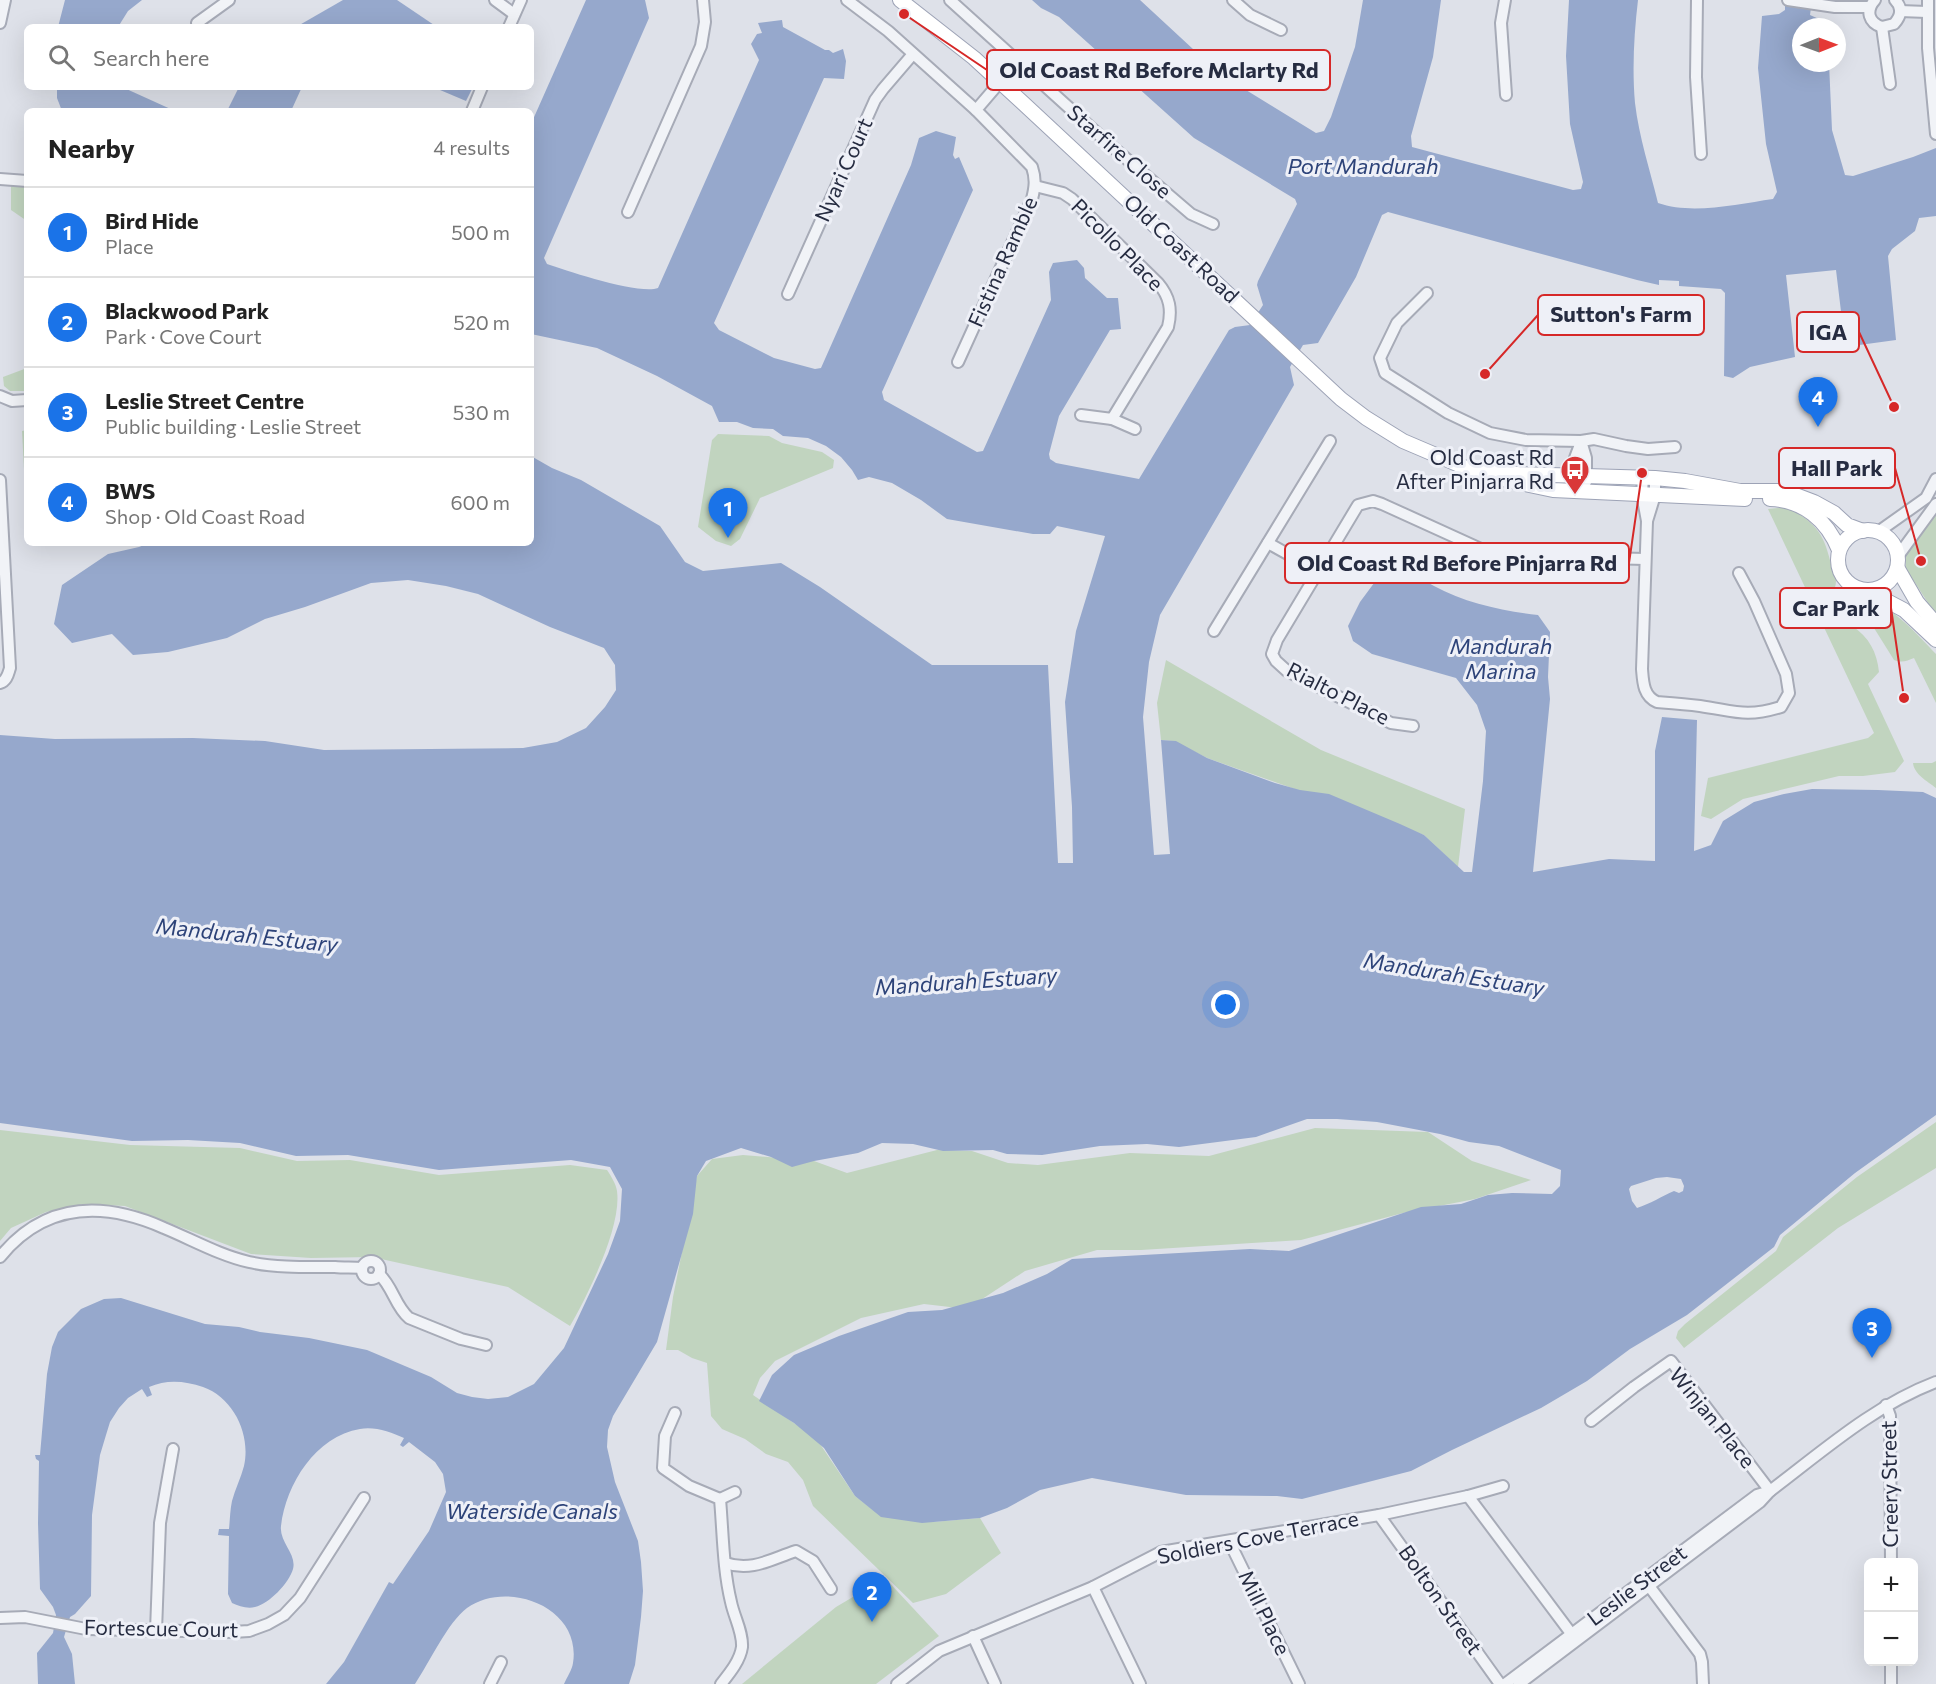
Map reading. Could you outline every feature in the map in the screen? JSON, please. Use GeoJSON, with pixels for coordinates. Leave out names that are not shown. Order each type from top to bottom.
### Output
{"type":"FeatureCollection","features":[{"type":"Feature","properties":{"kind":"main road","name":"Old Coast Road"},"geometry":{"type":"LineString","coordinates":[[908,2],[974,58],[1341,399],[1403,441],[1451,463],[1479,470],[1649,478],[1685,481],[1740,491],[1785,491],[1803,496],[1834,513],[1847,525],[1863,531]]}},
{"type":"Feature","properties":{"kind":"main road","name":"Old Coast Road"},"geometry":{"type":"LineString","coordinates":[[1479,470],[1498,480],[1581,492],[1780,500],[1801,507],[1822,520],[1839,550]]}},
{"type":"Feature","properties":{"kind":"main road"},"geometry":{"type":"LineString","coordinates":[[1936,624],[1917,602],[1889,539],[1878,532],[1863,531],[1851,534],[1839,550],[1839,568],[1845,580],[1904,610],[1936,640]]}},
{"type":"Feature","properties":{"kind":"main road"},"geometry":{"type":"LineString","coordinates":[[1866,590],[1885,584],[1895,575],[1898,562]]}},
{"type":"Feature","properties":{"kind":"street"},"geometry":{"type":"LineString","coordinates":[[0,23],[5,0]]}},
{"type":"Feature","properties":{"kind":"street"},"geometry":{"type":"LineString","coordinates":[[197,23],[230,0]]}},
{"type":"Feature","properties":{"kind":"street"},"geometry":{"type":"LineString","coordinates":[[495,0],[514,14]]}},
{"type":"Feature","properties":{"kind":"street"},"geometry":{"type":"LineString","coordinates":[[510,24],[521,0]]}},
{"type":"Feature","properties":{"kind":"street"},"geometry":{"type":"LineString","coordinates":[[628,212],[701,46],[705,22],[703,0]]}},
{"type":"Feature","properties":{"kind":"street","name":"Fistina Ramble"},"geometry":{"type":"LineString","coordinates":[[847,0],[874,20],[976,110],[1032,166],[1035,176],[1032,199],[958,362]]}},
{"type":"Feature","properties":{"kind":"street","name":"Starfire Close"},"geometry":{"type":"LineString","coordinates":[[950,0],[1124,157],[1191,214],[1213,224]]}},
{"type":"Feature","properties":{"kind":"street"},"geometry":{"type":"LineString","coordinates":[[1233,0],[1250,15],[1281,30]]}},
{"type":"Feature","properties":{"kind":"street"},"geometry":{"type":"LineString","coordinates":[[1505,0],[1502,23],[1506,95]]}},
{"type":"Feature","properties":{"kind":"street"},"geometry":{"type":"LineString","coordinates":[[1697,0],[1696,77],[1701,154]]}},
{"type":"Feature","properties":{"kind":"street"},"geometry":{"type":"LineString","coordinates":[[1788,0],[1835,7],[1872,4],[1870,17],[1882,27],[1894,24],[1898,20],[1900,11],[1895,0]]}},
{"type":"Feature","properties":{"kind":"street"},"geometry":{"type":"LineString","coordinates":[[1928,0],[1928,48],[1936,134]]}},
{"type":"Feature","properties":{"kind":"street"},"geometry":{"type":"LineString","coordinates":[[1900,11],[1927,12]]}},
{"type":"Feature","properties":{"kind":"street"},"geometry":{"type":"LineString","coordinates":[[1882,27],[1890,84]]}},
{"type":"Feature","properties":{"kind":"street","name":"Nyari Court"},"geometry":{"type":"LineString","coordinates":[[788,294],[875,100],[913,54]]}},
{"type":"Feature","properties":{"kind":"street"},"geometry":{"type":"LineString","coordinates":[[976,110],[1000,82]]}},
{"type":"Feature","properties":{"kind":"street"},"geometry":{"type":"LineString","coordinates":[[473,108],[481,90]]}},
{"type":"Feature","properties":{"kind":"street"},"geometry":{"type":"LineString","coordinates":[[0,179],[24,181]]}},
{"type":"Feature","properties":{"kind":"street","name":"Picollo Place"},"geometry":{"type":"LineString","coordinates":[[1035,186],[1064,194],[1072,199],[1158,283],[1169,301],[1171,317],[1168,327],[1112,419]]}},
{"type":"Feature","properties":{"kind":"street"},"geometry":{"type":"LineString","coordinates":[[1427,293],[1397,323],[1380,358],[1386,373],[1448,413],[1490,433],[1526,440],[1581,441],[1594,439],[1648,449],[1675,447]]}},
{"type":"Feature","properties":{"kind":"street"},"geometry":{"type":"LineString","coordinates":[[0,396],[12,401],[24,400]]}},
{"type":"Feature","properties":{"kind":"street"},"geometry":{"type":"LineString","coordinates":[[1081,415],[1112,419],[1135,429]]}},
{"type":"Feature","properties":{"kind":"street"},"geometry":{"type":"LineString","coordinates":[[1214,631],[1330,441]]}},
{"type":"Feature","properties":{"kind":"street"},"geometry":{"type":"LineString","coordinates":[[1581,441],[1575,458],[1581,476],[1581,492]]}},
{"type":"Feature","properties":{"kind":"street"},"geometry":{"type":"LineString","coordinates":[[1649,478],[1642,669],[1644,688],[1651,699],[1740,714],[1763,712],[1781,707],[1789,693],[1786,674],[1740,573]]}},
{"type":"Feature","properties":{"kind":"street"},"geometry":{"type":"LineString","coordinates":[[1878,532],[1926,498],[1936,479]]}},
{"type":"Feature","properties":{"kind":"street"},"geometry":{"type":"LineString","coordinates":[[0,480],[10,668],[8,676],[0,683]]}},
{"type":"Feature","properties":{"kind":"street","name":"Rialto Place"},"geometry":{"type":"LineString","coordinates":[[1413,726],[1391,723],[1287,672],[1272,654],[1277,640],[1358,505],[1373,501],[1481,549],[1521,556],[1646,559]]}},
{"type":"Feature","properties":{"kind":"street"},"geometry":{"type":"LineString","coordinates":[[1898,562],[1936,504]]}},
{"type":"Feature","properties":{"kind":"street"},"geometry":{"type":"LineString","coordinates":[[1268,543],[1318,571]]}},
{"type":"Feature","properties":{"kind":"street"},"geometry":{"type":"LineString","coordinates":[[0,1257],[12,1242],[48,1218],[69,1212],[94,1210],[121,1213],[164,1227],[208,1248],[250,1262],[362,1268],[363,1274],[368,1278],[375,1278],[379,1274],[387,1282],[402,1312],[409,1318],[461,1340],[486,1345]]}},
{"type":"Feature","properties":{"kind":"street","name":"Winjan Place"},"geometry":{"type":"LineString","coordinates":[[1591,1421],[1671,1361],[1770,1491]]}},
{"type":"Feature","properties":{"kind":"street","name":"Leslie Street"},"geometry":{"type":"LineString","coordinates":[[1519,1684],[1574,1638],[1760,1502],[1770,1491],[1875,1412],[1912,1391],[1936,1382]]}},
{"type":"Feature","properties":{"kind":"street","name":"Creery Street"},"geometry":{"type":"LineString","coordinates":[[1886,1405],[1890,1416],[1892,1558]]}},
{"type":"Feature","properties":{"kind":"street"},"geometry":{"type":"LineString","coordinates":[[675,1413],[665,1436],[663,1468],[689,1486],[720,1499],[735,1492]]}},
{"type":"Feature","properties":{"kind":"street"},"geometry":{"type":"LineString","coordinates":[[156,1631],[160,1523],[173,1449]]}},
{"type":"Feature","properties":{"kind":"street","name":"Soldiers Cove Terrace"},"geometry":{"type":"LineString","coordinates":[[897,1684],[939,1651],[1093,1587],[1161,1552],[1379,1515],[1503,1486]]}},
{"type":"Feature","properties":{"kind":"street"},"geometry":{"type":"LineString","coordinates":[[1468,1496],[1574,1638]]}},
{"type":"Feature","properties":{"kind":"street","name":"Fortescue Court"},"geometry":{"type":"LineString","coordinates":[[0,1618],[25,1617],[86,1629],[249,1631],[284,1615],[300,1598],[364,1498]]}},
{"type":"Feature","properties":{"kind":"street"},"geometry":{"type":"LineString","coordinates":[[720,1499],[730,1601],[742,1638],[741,1650],[732,1669],[721,1684]]}},
{"type":"Feature","properties":{"kind":"street","name":"Bolton Street"},"geometry":{"type":"LineString","coordinates":[[1379,1515],[1500,1684]]}},
{"type":"Feature","properties":{"kind":"street","name":"Mill Place"},"geometry":{"type":"LineString","coordinates":[[1229,1541],[1299,1684]]}},
{"type":"Feature","properties":{"kind":"street"},"geometry":{"type":"LineString","coordinates":[[725,1563],[738,1567],[753,1566],[796,1551],[813,1561],[831,1589]]}},
{"type":"Feature","properties":{"kind":"street"},"geometry":{"type":"LineString","coordinates":[[1647,1583],[1700,1654],[1703,1684]]}},
{"type":"Feature","properties":{"kind":"street"},"geometry":{"type":"LineString","coordinates":[[1093,1587],[1140,1684]]}},
{"type":"Feature","properties":{"kind":"street"},"geometry":{"type":"LineString","coordinates":[[973,1636],[995,1684]]}},
{"type":"Feature","properties":{"kind":"street","name":"Leslie Street"},"geometry":{"type":"LineString","coordinates":[[1505,1684],[1574,1638]]}},
{"type":"Feature","properties":{"kind":"street"},"geometry":{"type":"LineString","coordinates":[[490,1684],[501,1662]]}},
{"type":"Feature","properties":{"kind":"street"},"geometry":{"type":"LineString","coordinates":[[1891,1684],[1892,1666]]}},
{"type":"Feature","properties":{"kind":"green space"},"geometry":{"type":"Polygon","coordinates":[[[11,185],[24,186],[24,219],[11,210],[11,185]]]}},
{"type":"Feature","properties":{"kind":"green space"},"geometry":{"type":"Polygon","coordinates":[[[24,369],[24,391],[10,391],[4,386],[3,377],[24,369]]]}},
{"type":"Feature","properties":{"kind":"green space"},"geometry":{"type":"Polygon","coordinates":[[[22,431],[24,431],[24,469],[22,431]]]}},
{"type":"Feature","properties":{"kind":"green space"},"geometry":{"type":"Polygon","coordinates":[[[718,434],[769,436],[782,443],[822,452],[834,460],[833,468],[760,498],[740,539],[731,546],[716,541],[698,527],[712,440],[718,434]]]}},
{"type":"Feature","properties":{"kind":"green space"},"geometry":{"type":"Polygon","coordinates":[[[1787,507],[1813,525],[1822,538],[1836,578],[1831,601],[1833,611],[1863,635],[1874,652],[1879,672],[1868,684],[1904,761],[1895,772],[1839,776],[1743,799],[1711,819],[1701,816],[1708,778],[1868,738],[1874,733],[1768,509],[1787,507]]]}},
{"type":"Feature","properties":{"kind":"green space"},"geometry":{"type":"Polygon","coordinates":[[[1936,511],[1936,612],[1906,569],[1905,552],[1936,511]]]}},
{"type":"Feature","properties":{"kind":"green space"},"geometry":{"type":"Polygon","coordinates":[[[1849,593],[1867,598],[1887,609],[1904,622],[1936,654],[1936,703],[1914,658],[1904,661],[1894,660],[1874,628],[1847,608],[1844,600],[1849,593]]]}},
{"type":"Feature","properties":{"kind":"green space"},"geometry":{"type":"Polygon","coordinates":[[[1166,660],[1321,750],[1465,809],[1458,867],[1424,835],[1207,758],[1173,741],[1161,740],[1157,703],[1166,660]]]}},
{"type":"Feature","properties":{"kind":"green space"},"geometry":{"type":"Polygon","coordinates":[[[1936,761],[1936,788],[1918,774],[1913,763],[1936,761]]]}},
{"type":"Feature","properties":{"kind":"green space"},"geometry":{"type":"Polygon","coordinates":[[[1936,1122],[1936,1168],[1838,1228],[1684,1348],[1676,1338],[1678,1331],[1685,1324],[1776,1251],[1783,1237],[1857,1177],[1936,1122]]]}},
{"type":"Feature","properties":{"kind":"green space"},"geometry":{"type":"Polygon","coordinates":[[[1315,1128],[1428,1132],[1472,1161],[1531,1180],[1475,1199],[1403,1213],[1301,1240],[1141,1250],[1097,1250],[1025,1271],[967,1309],[924,1304],[861,1318],[775,1361],[760,1378],[753,1395],[816,1438],[855,1496],[873,1510],[933,1522],[980,1518],[1001,1553],[946,1594],[913,1603],[813,1506],[803,1480],[788,1462],[766,1454],[745,1439],[722,1429],[711,1416],[707,1363],[678,1350],[666,1350],[673,1297],[697,1176],[712,1159],[743,1155],[814,1161],[847,1173],[937,1150],[972,1151],[1008,1163],[1038,1165],[1130,1153],[1209,1156],[1315,1128]]]}},
{"type":"Feature","properties":{"kind":"green space"},"geometry":{"type":"Polygon","coordinates":[[[0,1130],[130,1145],[240,1148],[297,1161],[350,1160],[439,1175],[570,1165],[607,1170],[616,1188],[617,1206],[602,1260],[570,1326],[508,1287],[372,1257],[311,1258],[251,1254],[125,1206],[83,1204],[46,1212],[11,1228],[0,1241],[0,1130]]]}},
{"type":"Feature","properties":{"kind":"green space"},"geometry":{"type":"Polygon","coordinates":[[[885,1578],[939,1636],[876,1684],[742,1684],[836,1607],[885,1578]]]}},
{"type":"Feature","properties":{"kind":"water"},"geometry":{"type":"Polygon","coordinates":[[[65,0],[142,0],[128,11],[120,24],[59,24],[65,0]]]}},
{"type":"Feature","properties":{"kind":"water"},"geometry":{"type":"Polygon","coordinates":[[[343,0],[397,0],[433,24],[301,24],[343,0]]]}},
{"type":"Feature","properties":{"kind":"water"},"geometry":{"type":"Polygon","coordinates":[[[586,0],[645,0],[649,18],[544,258],[547,264],[620,285],[658,288],[759,60],[751,44],[757,34],[762,33],[758,23],[782,20],[783,27],[825,50],[833,53],[843,49],[846,61],[844,79],[824,78],[714,323],[719,330],[774,358],[815,369],[821,368],[911,165],[919,138],[936,131],[956,137],[953,155],[955,159],[959,157],[973,190],[882,392],[884,400],[977,452],[983,451],[1051,300],[1049,272],[1053,263],[1077,260],[1084,268],[1085,278],[1107,298],[1118,298],[1121,329],[1110,330],[1059,416],[1049,454],[1050,459],[1056,463],[1139,479],[1229,330],[1250,325],[1263,305],[1258,281],[1297,204],[1295,199],[1194,138],[1059,17],[1041,8],[1032,0],[1140,0],[1220,74],[1316,133],[1324,131],[1331,117],[1355,47],[1363,0],[1441,0],[1433,57],[1411,136],[1412,147],[1573,190],[1581,189],[1583,182],[1570,124],[1566,56],[1569,0],[1638,0],[1634,52],[1635,103],[1658,203],[1700,208],[1773,199],[1777,192],[1766,144],[1758,68],[1762,16],[1779,14],[1785,10],[1785,0],[1812,0],[1810,15],[1817,18],[1792,18],[1792,72],[1829,72],[1832,130],[1845,175],[1853,176],[1936,148],[1936,216],[1919,218],[1915,231],[1892,249],[1888,256],[1896,340],[1852,346],[1839,340],[1843,328],[1836,270],[1786,275],[1795,357],[1750,367],[1733,378],[1724,376],[1725,293],[1721,289],[1679,286],[1679,281],[1659,280],[1659,285],[1388,212],[1382,215],[1356,277],[1318,343],[1303,345],[1290,367],[1294,385],[1160,615],[1149,662],[1143,717],[1154,855],[1170,854],[1161,740],[1176,741],[1207,758],[1275,783],[1300,790],[1329,794],[1400,824],[1424,835],[1464,872],[1472,872],[1483,781],[1486,731],[1477,705],[1456,678],[1372,654],[1353,641],[1348,626],[1360,602],[1383,571],[1406,568],[1430,584],[1471,602],[1538,615],[1550,632],[1548,677],[1550,699],[1533,872],[1609,859],[1655,861],[1655,751],[1662,717],[1697,720],[1694,851],[1711,845],[1723,821],[1754,802],[1784,794],[1812,789],[1878,790],[1923,792],[1936,798],[1936,1115],[1855,1173],[1780,1235],[1774,1247],[1687,1315],[1630,1349],[1587,1381],[1541,1408],[1411,1471],[1302,1499],[1277,1496],[1186,1495],[1092,1478],[1040,1490],[1007,1508],[980,1518],[922,1523],[881,1517],[855,1496],[824,1448],[794,1423],[759,1401],[772,1375],[794,1355],[839,1336],[908,1312],[942,1310],[1003,1293],[1047,1274],[1072,1259],[1250,1249],[1289,1251],[1421,1207],[1461,1204],[1488,1195],[1552,1194],[1560,1186],[1561,1170],[1499,1146],[1469,1142],[1377,1122],[1337,1119],[1307,1119],[1256,1137],[1179,1147],[1147,1144],[1100,1146],[1042,1155],[1007,1154],[993,1150],[943,1151],[913,1144],[882,1143],[858,1153],[792,1167],[771,1157],[741,1148],[706,1161],[697,1176],[693,1214],[657,1342],[613,1416],[608,1430],[607,1447],[615,1482],[638,1541],[641,1562],[643,1591],[641,1617],[635,1665],[629,1684],[564,1684],[573,1663],[573,1643],[566,1627],[554,1613],[538,1604],[520,1598],[502,1596],[483,1600],[460,1614],[415,1684],[326,1684],[344,1662],[389,1582],[393,1584],[429,1531],[446,1492],[443,1474],[435,1462],[409,1442],[403,1447],[400,1445],[404,1438],[388,1432],[371,1428],[360,1429],[344,1433],[330,1441],[306,1464],[289,1494],[284,1510],[281,1532],[293,1558],[291,1575],[278,1592],[266,1602],[252,1608],[237,1605],[232,1603],[228,1594],[229,1536],[218,1535],[219,1529],[229,1529],[232,1501],[244,1466],[246,1454],[242,1430],[231,1409],[214,1392],[196,1385],[176,1382],[149,1387],[152,1395],[147,1397],[142,1389],[128,1398],[110,1422],[100,1455],[92,1515],[91,1596],[70,1617],[64,1637],[72,1654],[75,1684],[38,1684],[37,1653],[53,1633],[56,1615],[40,1589],[39,1461],[35,1455],[40,1455],[47,1374],[52,1347],[58,1332],[81,1309],[104,1299],[121,1298],[205,1324],[309,1338],[367,1350],[431,1377],[457,1393],[488,1399],[508,1397],[534,1384],[564,1348],[608,1254],[620,1221],[622,1189],[610,1167],[571,1160],[439,1170],[348,1155],[296,1156],[240,1143],[188,1140],[132,1141],[0,1123],[0,735],[55,739],[193,738],[265,741],[324,750],[523,748],[557,742],[586,728],[605,707],[616,690],[615,665],[604,648],[550,627],[478,594],[446,586],[408,580],[371,583],[265,619],[227,638],[168,652],[133,655],[112,634],[72,643],[54,624],[62,585],[108,554],[142,546],[534,546],[534,458],[581,480],[660,526],[685,562],[703,571],[781,563],[820,587],[932,665],[1048,665],[1058,863],[1073,863],[1065,702],[1076,631],[1105,536],[1057,526],[1050,534],[1033,534],[947,519],[892,483],[869,477],[858,480],[841,457],[826,446],[808,438],[783,436],[773,429],[753,428],[737,422],[719,422],[712,406],[657,376],[597,348],[534,335],[534,117],[586,0]],[[1667,1177],[1656,1178],[1631,1186],[1629,1189],[1632,1201],[1637,1208],[1674,1191],[1679,1193],[1683,1191],[1684,1186],[1681,1179],[1667,1177]]]}},
{"type":"Feature","properties":{"kind":"water"},"geometry":{"type":"Polygon","coordinates":[[[57,90],[129,90],[168,108],[61,108],[57,90]]]}},
{"type":"Feature","properties":{"kind":"water"},"geometry":{"type":"Polygon","coordinates":[[[238,90],[301,90],[292,108],[228,108],[238,90]]]}},
{"type":"Feature","properties":{"kind":"water"},"geometry":{"type":"Polygon","coordinates":[[[440,90],[472,90],[466,101],[440,90]]]}},
{"type":"Feature","properties":{"kind":"place","name":"Old Coast Rd Before Mclarty Rd"},"geometry":{"type":"Point","coordinates":[904,14]}},
{"type":"Feature","properties":{"kind":"place","name":"Sutton's Farm"},"geometry":{"type":"Point","coordinates":[1485,374]}},
{"type":"Feature","properties":{"kind":"place","name":"IGA"},"geometry":{"type":"Point","coordinates":[1894,407]}},
{"type":"Feature","properties":{"kind":"place","name":"BWS"},"geometry":{"type":"Point","coordinates":[1818,427]}},
{"type":"Feature","properties":{"kind":"place","name":"Old Coast Rd Before Pinjarra Rd"},"geometry":{"type":"Point","coordinates":[1642,473]}},
{"type":"Feature","properties":{"kind":"place","name":"Old Coast Rd After Pinjarra Rd"},"geometry":{"type":"Point","coordinates":[1575,496]}},
{"type":"Feature","properties":{"kind":"place","name":"Bird Hide"},"geometry":{"type":"Point","coordinates":[728,538]}},
{"type":"Feature","properties":{"kind":"place","name":"Hall Park"},"geometry":{"type":"Point","coordinates":[1921,561]}},
{"type":"Feature","properties":{"kind":"place","name":"Car Park"},"geometry":{"type":"Point","coordinates":[1904,698]}},
{"type":"Feature","properties":{"kind":"place","name":"Leslie Street Centre"},"geometry":{"type":"Point","coordinates":[1872,1358]}},
{"type":"Feature","properties":{"kind":"place","name":"Blackwood Park"},"geometry":{"type":"Point","coordinates":[872,1622]}},
{"type":"Feature","properties":{"kind":"water label","name":"Port Mandurah"},"geometry":{"type":"Point","coordinates":[1363,166]}},
{"type":"Feature","properties":{"kind":"water label","name":"Mandurah Marina"},"geometry":{"type":"Point","coordinates":[1501,658]}},
{"type":"Feature","properties":{"kind":"water label","name":"Mandurah Estuary"},"geometry":{"type":"Point","coordinates":[247,935]}},
{"type":"Feature","properties":{"kind":"water label","name":"Mandurah Estuary"},"geometry":{"type":"Point","coordinates":[1454,974]}},
{"type":"Feature","properties":{"kind":"water label","name":"Mandurah Estuary"},"geometry":{"type":"Point","coordinates":[966,981]}},
{"type":"Feature","properties":{"kind":"water label","name":"Waterside Canals"},"geometry":{"type":"Point","coordinates":[532,1511]}}]}
